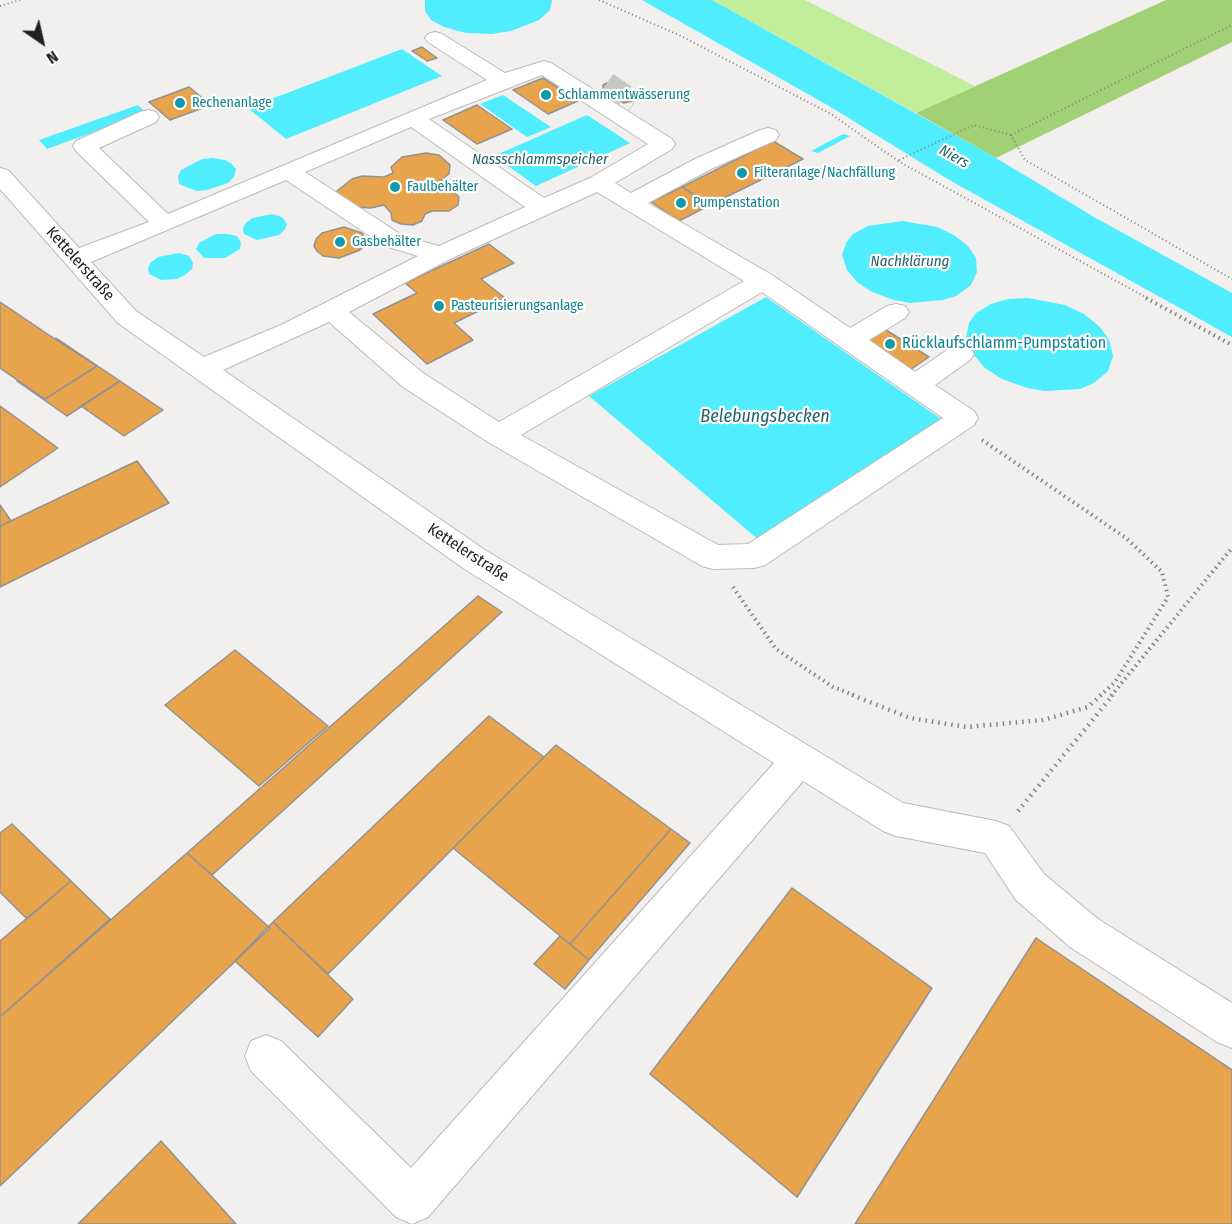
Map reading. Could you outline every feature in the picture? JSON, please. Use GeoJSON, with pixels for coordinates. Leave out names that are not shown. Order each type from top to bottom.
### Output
{"type":"FeatureCollection","features":[{"type":"Feature","properties":{"kind":"street"},"geometry":{"type":"LineString","coordinates":[[435,38],[503,81]]}},
{"type":"Feature","properties":{"kind":"street"},"geometry":{"type":"LineString","coordinates":[[75,259],[165,224],[503,81],[544,68],[568,64],[588,70]]}},
{"type":"Feature","properties":{"kind":"street"},"geometry":{"type":"LineString","coordinates":[[544,68],[664,144],[703,164]]}},
{"type":"Feature","properties":{"kind":"street"},"geometry":{"type":"LineString","coordinates":[[635,102],[666,125],[664,144]]}},
{"type":"Feature","properties":{"kind":"street"},"geometry":{"type":"LineString","coordinates":[[148,117],[84,146],[165,224]]}},
{"type":"Feature","properties":{"kind":"street"},"geometry":{"type":"LineString","coordinates":[[414,118],[542,208]]}},
{"type":"Feature","properties":{"kind":"street"},"geometry":{"type":"LineString","coordinates":[[630,203],[703,164],[768,135]]}},
{"type":"Feature","properties":{"kind":"street"},"geometry":{"type":"LineString","coordinates":[[201,369],[291,331],[441,254],[598,183],[664,144]]}},
{"type":"Feature","properties":{"kind":"street"},"geometry":{"type":"LineString","coordinates":[[288,171],[394,241],[441,254]]}},
{"type":"Feature","properties":{"kind":"street","name":"Kettelerstraße"},"geometry":{"type":"LineString","coordinates":[[0,175],[127,317],[474,559],[896,819],[996,838]]}},
{"type":"Feature","properties":{"kind":"street"},"geometry":{"type":"LineString","coordinates":[[332,310],[413,380],[498,435],[713,557],[754,556],[964,418],[763,281],[598,183]]}},
{"type":"Feature","properties":{"kind":"street"},"geometry":{"type":"LineString","coordinates":[[498,435],[763,281]]}},
{"type":"Feature","properties":{"kind":"street"},"geometry":{"type":"LineString","coordinates":[[850,339],[896,312]]}},
{"type":"Feature","properties":{"kind":"street"},"geometry":{"type":"LineString","coordinates":[[917,384],[960,354]]}},
{"type":"Feature","properties":{"kind":"street"},"geometry":{"type":"LineString","coordinates":[[266,1056],[412,1201],[799,760]]}},
{"type":"Feature","properties":{"kind":"street"},"geometry":{"type":"LineString","coordinates":[[996,838],[1030,887],[1084,933],[1232,1027]]}},
{"type":"Feature","properties":{"kind":"path"},"geometry":{"type":"LineString","coordinates":[[0,6],[20,0]]}},
{"type":"Feature","properties":{"kind":"path"},"geometry":{"type":"LineString","coordinates":[[599,0],[679,35],[831,114],[898,161],[1232,345]]}},
{"type":"Feature","properties":{"kind":"path"},"geometry":{"type":"LineString","coordinates":[[898,161],[974,125],[1011,135],[1232,25]]}},
{"type":"Feature","properties":{"kind":"path"},"geometry":{"type":"LineString","coordinates":[[1011,135],[1025,160],[1232,279]]}},
{"type":"Feature","properties":{"kind":"path"},"geometry":{"type":"LineString","coordinates":[[713,557],[776,649],[833,687],[910,718],[967,727],[1043,720],[1088,707],[1115,682],[1168,597],[1162,572],[1126,538],[1060,491],[956,423]]}},
{"type":"Feature","properties":{"kind":"path"},"geometry":{"type":"LineString","coordinates":[[996,838],[1232,548]]}},
{"type":"Feature","properties":{"kind":"green space"},"geometry":{"type":"Polygon","coordinates":[[[712,0],[805,0],[975,86],[916,113],[712,0]]]}},
{"type":"Feature","properties":{"kind":"green space"},"geometry":{"type":"Polygon","coordinates":[[[1166,0],[1232,0],[1232,42],[996,158],[916,113],[1166,0]]]}},
{"type":"Feature","properties":{"kind":"water"},"geometry":{"type":"Polygon","coordinates":[[[425,0],[552,0],[550,10],[539,20],[511,31],[492,34],[466,33],[444,27],[431,20],[425,11],[425,0]]]}},
{"type":"Feature","properties":{"kind":"water","name":"Niers"},"geometry":{"type":"Polygon","coordinates":[[[642,0],[712,0],[996,158],[1094,217],[1232,293],[1232,337],[951,181],[829,106],[642,0]]]}},
{"type":"Feature","properties":{"kind":"water"},"geometry":{"type":"Polygon","coordinates":[[[402,49],[442,76],[286,139],[248,108],[402,49]]]}},
{"type":"Feature","properties":{"kind":"water"},"geometry":{"type":"Polygon","coordinates":[[[503,95],[551,127],[527,137],[480,104],[503,95]]]}},
{"type":"Feature","properties":{"kind":"water"},"geometry":{"type":"Polygon","coordinates":[[[138,105],[146,113],[47,149],[39,140],[138,105]]]}},
{"type":"Feature","properties":{"kind":"water","name":"Nassschlammspeicher"},"geometry":{"type":"Polygon","coordinates":[[[587,115],[630,143],[536,186],[494,156],[587,115]]]}},
{"type":"Feature","properties":{"kind":"water"},"geometry":{"type":"Polygon","coordinates":[[[202,159],[225,160],[236,169],[234,177],[228,183],[196,191],[179,184],[178,176],[181,170],[202,159]]]}},
{"type":"Feature","properties":{"kind":"water"},"geometry":{"type":"Polygon","coordinates":[[[272,214],[282,217],[287,224],[279,235],[257,240],[244,234],[245,224],[252,218],[272,214]]]}},
{"type":"Feature","properties":{"kind":"water","name":"Nachklärung"},"geometry":{"type":"Polygon","coordinates":[[[903,221],[937,227],[954,235],[968,246],[976,258],[977,272],[971,285],[956,296],[943,300],[910,303],[872,292],[857,282],[847,270],[842,255],[846,243],[853,234],[868,226],[903,221]]]}},
{"type":"Feature","properties":{"kind":"water"},"geometry":{"type":"Polygon","coordinates":[[[216,234],[237,236],[241,243],[240,249],[225,258],[204,258],[196,249],[199,243],[216,234]]]}},
{"type":"Feature","properties":{"kind":"water"},"geometry":{"type":"Polygon","coordinates":[[[179,253],[189,256],[193,263],[192,269],[185,275],[177,279],[161,280],[149,274],[150,263],[158,257],[179,253]]]}},
{"type":"Feature","properties":{"kind":"water","name":"Belebungsbecken"},"geometry":{"type":"Polygon","coordinates":[[[766,297],[941,419],[760,541],[589,396],[766,297]]]}},
{"type":"Feature","properties":{"kind":"water"},"geometry":{"type":"Polygon","coordinates":[[[1028,298],[1065,305],[1084,314],[1100,327],[1109,340],[1113,356],[1108,371],[1094,383],[1080,389],[1045,391],[1027,388],[1002,379],[985,368],[973,354],[966,337],[969,323],[976,313],[991,304],[1008,299],[1028,298]]]}},
{"type":"Feature","properties":{"kind":"building"},"geometry":{"type":"Polygon","coordinates":[[[422,47],[437,58],[427,61],[412,51],[422,47]]]}},
{"type":"Feature","properties":{"kind":"building","name":"Schlammentwässerung"},"geometry":{"type":"Polygon","coordinates":[[[543,78],[578,101],[548,114],[513,90],[543,78]]]}},
{"type":"Feature","properties":{"kind":"building"},"geometry":{"type":"Polygon","coordinates":[[[607,83],[624,84],[625,91],[633,91],[640,95],[640,99],[624,103],[616,98],[618,94],[603,90],[603,85],[607,83]]]}},
{"type":"Feature","properties":{"kind":"building","name":"Rechenanlage"},"geometry":{"type":"Polygon","coordinates":[[[189,87],[211,105],[170,120],[149,102],[189,87]]]}},
{"type":"Feature","properties":{"kind":"building"},"geometry":{"type":"Polygon","coordinates":[[[477,105],[512,129],[477,144],[443,120],[477,105]]]}},
{"type":"Feature","properties":{"kind":"building","name":"Filteranlage/Nachfällung"},"geometry":{"type":"Polygon","coordinates":[[[773,141],[803,159],[710,205],[682,187],[773,141]]]}},
{"type":"Feature","properties":{"kind":"building","name":"Faulbehälter"},"geometry":{"type":"Polygon","coordinates":[[[426,153],[439,155],[450,165],[449,174],[441,180],[459,197],[458,205],[449,211],[432,211],[425,214],[422,221],[413,225],[401,224],[392,220],[391,213],[384,205],[371,208],[354,207],[339,198],[337,191],[352,179],[362,176],[384,177],[393,173],[391,167],[402,157],[426,153]]]}},
{"type":"Feature","properties":{"kind":"building","name":"Pumpenstation"},"geometry":{"type":"Polygon","coordinates":[[[682,187],[710,205],[679,221],[651,202],[682,187]]]}},
{"type":"Feature","properties":{"kind":"building","name":"Gasbehälter"},"geometry":{"type":"Polygon","coordinates":[[[344,227],[362,233],[365,245],[360,250],[339,258],[323,256],[317,251],[314,246],[316,239],[322,233],[344,227]]]}},
{"type":"Feature","properties":{"kind":"building","name":"Pasteurisierungsanlage"},"geometry":{"type":"Polygon","coordinates":[[[489,244],[514,263],[481,279],[505,298],[454,323],[473,340],[427,364],[373,314],[417,293],[405,283],[489,244]]]}},
{"type":"Feature","properties":{"kind":"building"},"geometry":{"type":"Polygon","coordinates":[[[0,302],[97,366],[45,399],[0,368],[0,302]]]}},
{"type":"Feature","properties":{"kind":"building","name":"Rücklaufschlamm-Pumpstation"},"geometry":{"type":"Polygon","coordinates":[[[883,328],[929,357],[910,370],[864,339],[883,328]]]}},
{"type":"Feature","properties":{"kind":"building"},"geometry":{"type":"Polygon","coordinates":[[[56,338],[120,381],[67,416],[17,381],[45,399],[97,366],[56,338]]]}},
{"type":"Feature","properties":{"kind":"building"},"geometry":{"type":"Polygon","coordinates":[[[120,381],[163,410],[124,436],[81,406],[120,381]]]}},
{"type":"Feature","properties":{"kind":"building"},"geometry":{"type":"Polygon","coordinates":[[[0,406],[58,448],[0,487],[0,406]]]}},
{"type":"Feature","properties":{"kind":"building"},"geometry":{"type":"Polygon","coordinates":[[[137,461],[169,503],[0,587],[0,526],[137,461]]]}},
{"type":"Feature","properties":{"kind":"building"},"geometry":{"type":"Polygon","coordinates":[[[0,505],[11,521],[0,526],[0,505]]]}},
{"type":"Feature","properties":{"kind":"building"},"geometry":{"type":"Polygon","coordinates":[[[478,596],[502,612],[212,875],[187,853],[478,596]]]}},
{"type":"Feature","properties":{"kind":"building"},"geometry":{"type":"Polygon","coordinates":[[[235,650],[328,726],[259,786],[165,705],[235,650]]]}},
{"type":"Feature","properties":{"kind":"building"},"geometry":{"type":"Polygon","coordinates":[[[489,716],[544,757],[328,974],[273,922],[489,716]]]}},
{"type":"Feature","properties":{"kind":"building"},"geometry":{"type":"Polygon","coordinates":[[[556,745],[671,829],[570,944],[453,848],[556,745]]]}},
{"type":"Feature","properties":{"kind":"building"},"geometry":{"type":"Polygon","coordinates":[[[12,824],[71,881],[27,919],[0,892],[0,833],[12,824]]]}},
{"type":"Feature","properties":{"kind":"building"},"geometry":{"type":"Polygon","coordinates":[[[671,829],[690,843],[589,960],[570,944],[671,829]]]}},
{"type":"Feature","properties":{"kind":"building"},"geometry":{"type":"Polygon","coordinates":[[[187,853],[270,928],[0,1186],[0,1017],[187,853]]]}},
{"type":"Feature","properties":{"kind":"building"},"geometry":{"type":"Polygon","coordinates":[[[71,881],[110,919],[0,1017],[0,941],[71,881]]]}},
{"type":"Feature","properties":{"kind":"building"},"geometry":{"type":"Polygon","coordinates":[[[792,888],[932,988],[797,1197],[650,1074],[792,888]]]}},
{"type":"Feature","properties":{"kind":"building"},"geometry":{"type":"Polygon","coordinates":[[[273,922],[353,999],[318,1037],[235,961],[273,922]]]}},
{"type":"Feature","properties":{"kind":"building"},"geometry":{"type":"Polygon","coordinates":[[[560,936],[589,960],[565,989],[534,964],[560,936]]]}},
{"type":"Feature","properties":{"kind":"building"},"geometry":{"type":"Polygon","coordinates":[[[1036,938],[1232,1070],[1232,1224],[855,1224],[1036,938]]]}},
{"type":"Feature","properties":{"kind":"building"},"geometry":{"type":"Polygon","coordinates":[[[161,1141],[236,1224],[78,1224],[161,1141]]]}},
{"type":"Feature","properties":{"kind":"waterway"},"geometry":{"type":"LineString","coordinates":[[815,151],[846,136]]}},
{"type":"Feature","properties":{"kind":"tunnel"},"geometry":{"type":"LineString","coordinates":[[607,83],[635,102]]}},
{"type":"Feature","properties":{"kind":"place","name":"Schlammentwässerung"},"geometry":{"type":"Point","coordinates":[546,95]}},
{"type":"Feature","properties":{"kind":"place","name":"Rechenanlage"},"geometry":{"type":"Point","coordinates":[180,103]}},
{"type":"Feature","properties":{"kind":"place","name":"Filteranlage/Nachfällung"},"geometry":{"type":"Point","coordinates":[742,173]}},
{"type":"Feature","properties":{"kind":"place","name":"Faulbehälter"},"geometry":{"type":"Point","coordinates":[395,187]}},
{"type":"Feature","properties":{"kind":"place","name":"Pumpenstation"},"geometry":{"type":"Point","coordinates":[681,203]}},
{"type":"Feature","properties":{"kind":"place","name":"Gasbehälter"},"geometry":{"type":"Point","coordinates":[340,242]}},
{"type":"Feature","properties":{"kind":"place","name":"Pasteurisierungsanlage"},"geometry":{"type":"Point","coordinates":[439,306]}},
{"type":"Feature","properties":{"kind":"place","name":"Rücklaufschlamm-Pumpstation"},"geometry":{"type":"Point","coordinates":[890,344]}}]}
